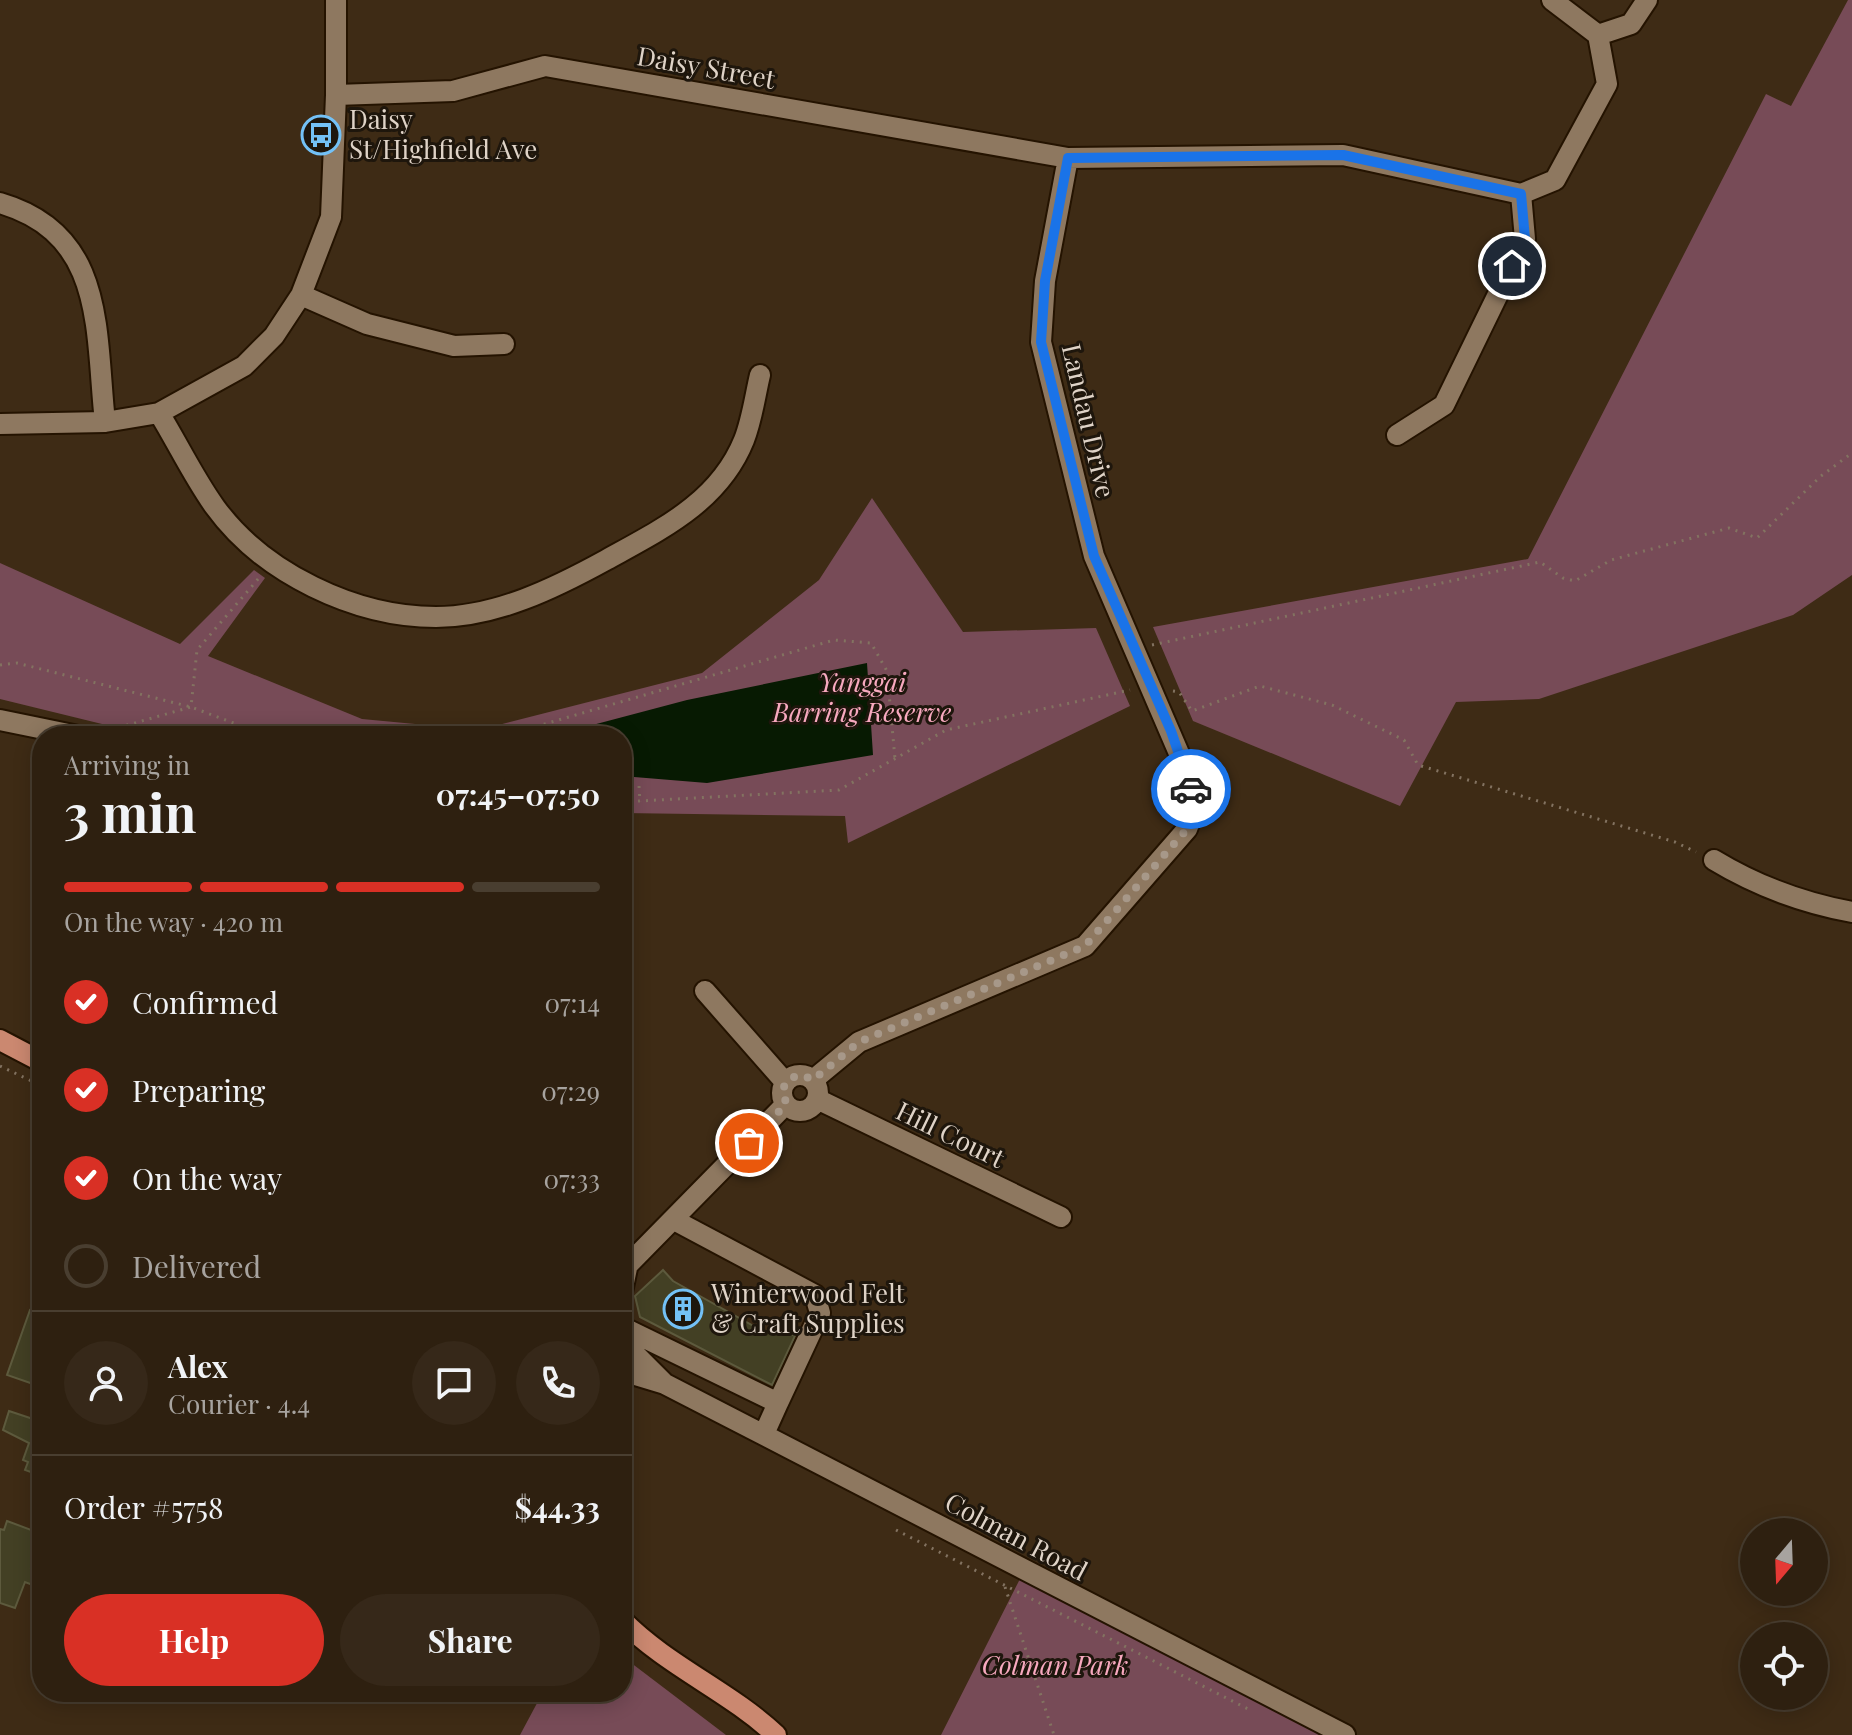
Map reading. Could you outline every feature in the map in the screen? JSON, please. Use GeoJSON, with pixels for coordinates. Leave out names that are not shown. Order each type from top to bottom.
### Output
{"type":"FeatureCollection","features":[{"type":"Feature","properties":{"kind":"main road"},"geometry":{"type":"LineString","coordinates":[[0,1040],[32,1057]]}},
{"type":"Feature","properties":{"kind":"main road"},"geometry":{"type":"LineString","coordinates":[[632,1628],[660,1652],[755,1715],[776,1735]]}},
{"type":"Feature","properties":{"kind":"street"},"geometry":{"type":"LineString","coordinates":[[0,424],[105,422],[159,413],[244,366],[274,336],[301,295],[331,217],[336,0]]}},
{"type":"Feature","properties":{"kind":"street"},"geometry":{"type":"LineString","coordinates":[[1068,158],[1343,155],[1521,194],[1555,180],[1607,84],[1598,35],[1552,0]]}},
{"type":"Feature","properties":{"kind":"street"},"geometry":{"type":"LineString","coordinates":[[1598,35],[1631,24],[1647,0]]}},
{"type":"Feature","properties":{"kind":"street","name":"Daisy Street"},"geometry":{"type":"LineString","coordinates":[[336,95],[453,91],[545,66],[1068,158]]}},
{"type":"Feature","properties":{"kind":"street","name":"Landau Drive"},"geometry":{"type":"LineString","coordinates":[[815,1090],[859,1042],[1085,946],[1171,851],[1187,829],[1196,806],[1187,772],[1094,556],[1041,342],[1045,281],[1068,158]]}},
{"type":"Feature","properties":{"kind":"street"},"geometry":{"type":"LineString","coordinates":[[1397,435],[1444,405],[1525,239],[1521,194]]}},
{"type":"Feature","properties":{"kind":"street"},"geometry":{"type":"LineString","coordinates":[[0,203],[30,212],[49,224],[81,266],[89,288],[105,422]]}},
{"type":"Feature","properties":{"kind":"street"},"geometry":{"type":"LineString","coordinates":[[301,295],[367,324],[454,346],[504,344]]}},
{"type":"Feature","properties":{"kind":"street"},"geometry":{"type":"LineString","coordinates":[[159,413],[216,508],[241,535],[273,561],[315,588],[358,605],[436,617],[504,606],[554,588],[671,524],[709,496],[744,440],[760,375]]}},
{"type":"Feature","properties":{"kind":"street"},"geometry":{"type":"LineString","coordinates":[[0,720],[32,727]]}},
{"type":"Feature","properties":{"kind":"street"},"geometry":{"type":"LineString","coordinates":[[1714,860],[1749,881],[1819,906],[1852,912]]}},
{"type":"Feature","properties":{"kind":"street"},"geometry":{"type":"LineString","coordinates":[[705,991],[785,1082]]}},
{"type":"Feature","properties":{"kind":"street"},"geometry":{"type":"LineString","coordinates":[[802,1075],[815,1090],[811,1108],[800,1111],[786,1104],[782,1093],[785,1082],[802,1075]]}},
{"type":"Feature","properties":{"kind":"street","name":"Hill Court"},"geometry":{"type":"LineString","coordinates":[[815,1090],[1061,1217]]}},
{"type":"Feature","properties":{"kind":"street"},"geometry":{"type":"LineString","coordinates":[[632,1263],[786,1104]]}},
{"type":"Feature","properties":{"kind":"street"},"geometry":{"type":"LineString","coordinates":[[674,1220],[815,1295],[820,1313],[764,1434]]}},
{"type":"Feature","properties":{"kind":"street"},"geometry":{"type":"LineString","coordinates":[[632,1342],[778,1403]]}},
{"type":"Feature","properties":{"kind":"street","name":"Colman Road"},"geometry":{"type":"LineString","coordinates":[[632,1349],[665,1384]]}},
{"type":"Feature","properties":{"kind":"street","name":"Colman Road"},"geometry":{"type":"LineString","coordinates":[[632,1374],[665,1384],[764,1434],[1345,1735]]}},
{"type":"Feature","properties":{"kind":"path"},"geometry":{"type":"LineString","coordinates":[[1132,649],[1540,562],[1563,578],[1575,581],[1611,560],[1729,528],[1757,538],[1821,476],[1852,453]]}},
{"type":"Feature","properties":{"kind":"path"},"geometry":{"type":"LineString","coordinates":[[191,707],[197,650],[273,561]]}},
{"type":"Feature","properties":{"kind":"path"},"geometry":{"type":"LineString","coordinates":[[538,726],[834,640],[871,643],[887,671],[895,759]]}},
{"type":"Feature","properties":{"kind":"path"},"geometry":{"type":"LineString","coordinates":[[0,665],[17,663],[191,707],[241,726]]}},
{"type":"Feature","properties":{"kind":"path"},"geometry":{"type":"LineString","coordinates":[[632,803],[839,790],[946,730],[1149,685],[1179,692],[1192,711],[1260,686],[1332,705],[1404,740],[1418,765],[1675,842],[1714,860]]}},
{"type":"Feature","properties":{"kind":"path"},"geometry":{"type":"LineString","coordinates":[[124,726],[191,707]]}},
{"type":"Feature","properties":{"kind":"path"},"geometry":{"type":"LineString","coordinates":[[639,786],[640,802]]}},
{"type":"Feature","properties":{"kind":"path"},"geometry":{"type":"LineString","coordinates":[[0,1066],[32,1081]]}},
{"type":"Feature","properties":{"kind":"path"},"geometry":{"type":"LineString","coordinates":[[896,1530],[1257,1713]]}},
{"type":"Feature","properties":{"kind":"path"},"geometry":{"type":"LineString","coordinates":[[1004,1585],[1054,1735]]}},
{"type":"Feature","properties":{"kind":"green space"},"geometry":{"type":"Polygon","coordinates":[[[1848,0],[1852,0],[1852,575],[1793,615],[1539,699],[1456,702],[1400,806],[1193,721],[1153,627],[1528,559],[1766,94],[1791,106],[1848,0]]]}},
{"type":"Feature","properties":{"kind":"green space","name":"Yanggai Barring Reserve"},"geometry":{"type":"Polygon","coordinates":[[[872,498],[963,632],[1096,628],[1130,706],[848,843],[845,816],[632,813],[632,726],[495,726],[702,673],[819,580],[872,498]]]}},
{"type":"Feature","properties":{"kind":"green space","name":"Yanggai Barring Reserve"},"geometry":{"type":"Polygon","coordinates":[[[0,563],[180,644],[254,570],[265,578],[208,656],[362,719],[436,726],[110,726],[0,699],[0,563]]]}},
{"type":"Feature","properties":{"kind":"green space","name":"Colman Park"},"geometry":{"type":"Polygon","coordinates":[[[1024,1571],[1345,1735],[941,1735],[1024,1571]]]}},
{"type":"Feature","properties":{"kind":"green space"},"geometry":{"type":"Polygon","coordinates":[[[632,1664],[726,1735],[520,1735],[538,1702],[632,1702],[632,1664]]]}},
{"type":"Feature","properties":{"kind":"shaded area"},"geometry":{"type":"Polygon","coordinates":[[[867,663],[873,755],[707,783],[632,777],[632,726],[589,726],[687,700],[867,663]]]}},
{"type":"Feature","properties":{"kind":"building"},"geometry":{"type":"Polygon","coordinates":[[[663,1270],[673,1281],[766,1333],[771,1324],[795,1336],[772,1385],[640,1317],[635,1296],[663,1270]]]}},
{"type":"Feature","properties":{"kind":"building"},"geometry":{"type":"Polygon","coordinates":[[[30,1310],[32,1311],[32,1384],[7,1375],[30,1310]]]}},
{"type":"Feature","properties":{"kind":"building"},"geometry":{"type":"Polygon","coordinates":[[[9,1411],[32,1419],[32,1472],[25,1470],[28,1462],[23,1460],[29,1443],[3,1430],[9,1411]]]}},
{"type":"Feature","properties":{"kind":"building"},"geometry":{"type":"Polygon","coordinates":[[[7,1521],[32,1530],[32,1585],[25,1582],[15,1608],[0,1603],[0,1529],[4,1530],[7,1521]]]}},
{"type":"Feature","properties":{"kind":"way so far"},"geometry":{"type":"LineString","coordinates":[[749,1143],[786,1104],[782,1093],[785,1082],[790,1078],[802,1075],[813,1080],[859,1042],[1085,946],[1187,829],[1196,806],[1191,789]]}},
{"type":"Feature","properties":{"kind":"place","name":"Daisy St/Highfield Ave"},"geometry":{"type":"Point","coordinates":[321,135]}},
{"type":"Feature","properties":{"kind":"place","name":"Winterwood Felt & Craft Supplies"},"geometry":{"type":"Point","coordinates":[683,1309]}},
{"type":"Feature","properties":{"kind":"route"},"geometry":{"type":"LineString","coordinates":[[1191,789],[1171,731],[1132,649],[1094,556],[1041,342],[1045,281],[1068,158],[1343,155],[1521,194],[1525,239],[1512,266]]}}]}
